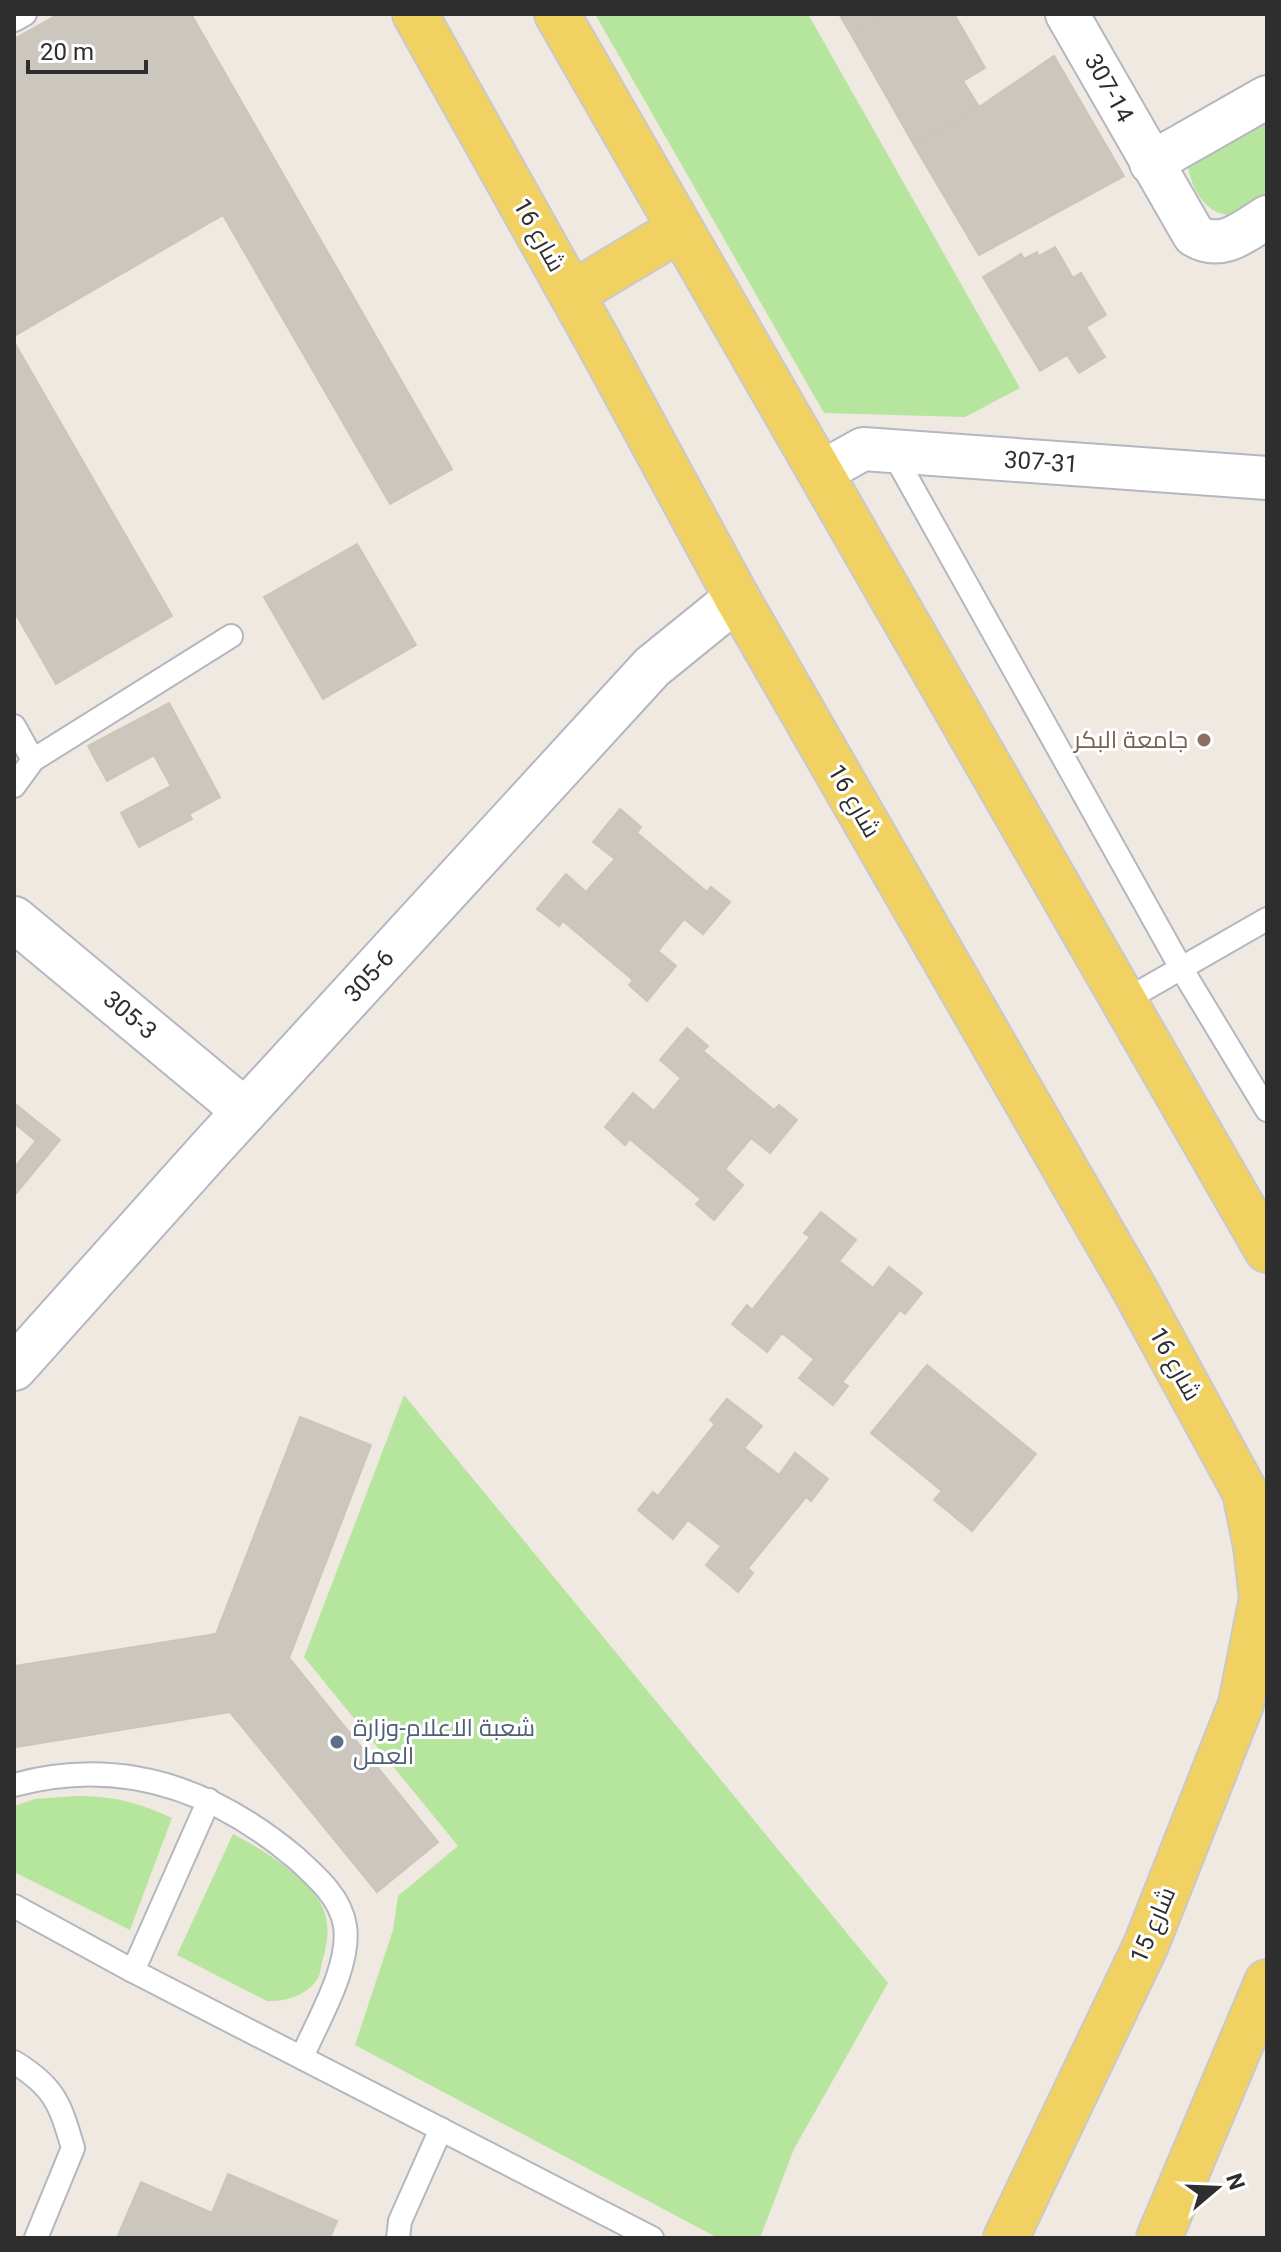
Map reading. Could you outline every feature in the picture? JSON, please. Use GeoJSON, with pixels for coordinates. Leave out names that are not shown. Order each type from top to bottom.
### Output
{"type":"FeatureCollection","features":[{"type":"Feature","properties":{"kind":"main road","name":"شارع 16"},"geometry":{"type":"LineString","coordinates":[[415,14],[737,598],[1135,1290],[1245,1492],[1262,1598]]}},
{"type":"Feature","properties":{"kind":"main road"},"geometry":{"type":"LineString","coordinates":[[557,14],[1267,1250]]}},
{"type":"Feature","properties":{"kind":"main road"},"geometry":{"type":"LineString","coordinates":[[572,294],[680,229]]}},
{"type":"Feature","properties":{"kind":"main road","name":"شارع 15"},"geometry":{"type":"LineString","coordinates":[[1006,2238],[1146,1945],[1241,1704],[1262,1598]]}},
{"type":"Feature","properties":{"kind":"main road"},"geometry":{"type":"LineString","coordinates":[[1159,2238],[1267,1982]]}},
{"type":"Feature","properties":{"kind":"street","name":"307-14"},"geometry":{"type":"LineString","coordinates":[[1067,14],[1194,235],[1203,241],[1222,243],[1267,217]]}},
{"type":"Feature","properties":{"kind":"street"},"geometry":{"type":"LineString","coordinates":[[1151,163],[1267,97]]}},
{"type":"Feature","properties":{"kind":"street","name":"307-31"},"geometry":{"type":"LineString","coordinates":[[820,473],[863,449],[1267,478]]}},
{"type":"Feature","properties":{"kind":"street","name":"305-6"},"geometry":{"type":"LineString","coordinates":[[14,1368],[652,667],[737,598]]}},
{"type":"Feature","properties":{"kind":"street","name":"305-3"},"geometry":{"type":"LineString","coordinates":[[14,919],[245,1111]]}},
{"type":"Feature","properties":{"kind":"lane"},"geometry":{"type":"LineString","coordinates":[[14,20],[25,14]]}},
{"type":"Feature","properties":{"kind":"lane"},"geometry":{"type":"LineString","coordinates":[[892,451],[1181,968],[1267,1110]]}},
{"type":"Feature","properties":{"kind":"lane"},"geometry":{"type":"LineString","coordinates":[[14,786],[33,760],[231,636]]}},
{"type":"Feature","properties":{"kind":"lane"},"geometry":{"type":"LineString","coordinates":[[14,726],[33,760]]}},
{"type":"Feature","properties":{"kind":"lane"},"geometry":{"type":"LineString","coordinates":[[1124,1001],[1267,919]]}},
{"type":"Feature","properties":{"kind":"lane"},"geometry":{"type":"LineString","coordinates":[[14,1785],[71,1773],[114,1774],[155,1780],[209,1800],[246,1821],[314,1873],[334,1898],[345,1923],[346,1951],[302,2057]]}},
{"type":"Feature","properties":{"kind":"lane"},"geometry":{"type":"LineString","coordinates":[[133,1971],[209,1800]]}},
{"type":"Feature","properties":{"kind":"lane"},"geometry":{"type":"LineString","coordinates":[[14,1906],[133,1971],[652,2238]]}},
{"type":"Feature","properties":{"kind":"lane"},"geometry":{"type":"LineString","coordinates":[[14,2062],[45,2083],[56,2100],[73,2148],[36,2238]]}},
{"type":"Feature","properties":{"kind":"lane"},"geometry":{"type":"LineString","coordinates":[[398,2238],[400,2221],[441,2129]]}},
{"type":"Feature","properties":{"kind":"green space"},"geometry":{"type":"Polygon","coordinates":[[[595,14],[808,14],[1020,388],[965,417],[824,413],[595,14]]]}},
{"type":"Feature","properties":{"kind":"green space"},"geometry":{"type":"Polygon","coordinates":[[[1267,109],[1267,198],[1232,215],[1215,211],[1196,191],[1188,166],[1267,109]]]}},
{"type":"Feature","properties":{"kind":"green space"},"geometry":{"type":"Polygon","coordinates":[[[404,1395],[888,1983],[794,2149],[760,2238],[718,2238],[355,2045],[393,1930],[398,1896],[458,1846],[304,1657],[404,1395]]]}},
{"type":"Feature","properties":{"kind":"green space"},"geometry":{"type":"Polygon","coordinates":[[[76,1796],[125,1801],[172,1818],[130,1930],[14,1872],[14,1806],[35,1799],[76,1796]]]}},
{"type":"Feature","properties":{"kind":"green space"},"geometry":{"type":"Polygon","coordinates":[[[233,1834],[296,1875],[319,1900],[326,1917],[327,1934],[320,1974],[312,1986],[294,1997],[267,2001],[177,1955],[233,1834]]]}},
{"type":"Feature","properties":{"kind":"building"},"geometry":{"type":"Polygon","coordinates":[[[59,14],[191,14],[452,469],[390,504],[223,215],[14,336],[14,39],[59,14]]]}},
{"type":"Feature","properties":{"kind":"building"},"geometry":{"type":"Polygon","coordinates":[[[839,14],[885,14],[851,34],[839,14]]]}},
{"type":"Feature","properties":{"kind":"building"},"geometry":{"type":"Polygon","coordinates":[[[885,14],[954,14],[985,68],[963,81],[979,107],[914,145],[851,34],[885,14]]]}},
{"type":"Feature","properties":{"kind":"building"},"geometry":{"type":"Polygon","coordinates":[[[1054,56],[1124,176],[979,255],[914,145],[979,107],[1054,56]]]}},
{"type":"Feature","properties":{"kind":"building"},"geometry":{"type":"Polygon","coordinates":[[[1055,247],[1073,278],[1081,273],[1106,315],[1086,327],[1105,357],[1079,373],[1067,355],[1040,371],[983,277],[1021,254],[1024,259],[1037,252],[1039,256],[1055,247]]]}},
{"type":"Feature","properties":{"kind":"building"},"geometry":{"type":"Polygon","coordinates":[[[14,342],[172,616],[56,684],[14,611],[14,342]]]}},
{"type":"Feature","properties":{"kind":"building"},"geometry":{"type":"Polygon","coordinates":[[[357,544],[416,645],[323,699],[264,597],[357,544]]]}},
{"type":"Feature","properties":{"kind":"building"},"geometry":{"type":"Polygon","coordinates":[[[169,703],[220,797],[189,814],[192,819],[139,847],[121,813],[171,786],[154,755],[107,781],[88,746],[169,703]]]}},
{"type":"Feature","properties":{"kind":"building"},"geometry":{"type":"Polygon","coordinates":[[[620,809],[641,827],[637,833],[707,892],[711,887],[730,902],[703,934],[684,919],[658,951],[676,966],[647,1001],[629,985],[633,980],[563,921],[559,926],[537,909],[566,874],[586,892],[615,859],[593,842],[620,809]]]}},
{"type":"Feature","properties":{"kind":"building"},"geometry":{"type":"Polygon","coordinates":[[[687,1028],[708,1046],[703,1051],[774,1110],[779,1105],[797,1120],[770,1153],[751,1138],[725,1169],[743,1185],[714,1220],[696,1204],[701,1199],[630,1139],[625,1145],[605,1127],[633,1093],[654,1111],[681,1078],[660,1060],[687,1028]]]}},
{"type":"Feature","properties":{"kind":"building"},"geometry":{"type":"Polygon","coordinates":[[[14,1103],[60,1140],[14,1196],[14,1168],[36,1141],[14,1123],[14,1103]]]}},
{"type":"Feature","properties":{"kind":"building"},"geometry":{"type":"Polygon","coordinates":[[[821,1212],[856,1240],[839,1261],[873,1288],[889,1267],[922,1293],[905,1314],[900,1310],[842,1382],[848,1386],[833,1405],[799,1378],[814,1359],[782,1333],[767,1352],[732,1324],[747,1305],[752,1310],[810,1237],[804,1233],[821,1212]]]}},
{"type":"Feature","properties":{"kind":"building"},"geometry":{"type":"Polygon","coordinates":[[[927,1365],[1036,1454],[972,1531],[934,1500],[942,1491],[871,1433],[927,1365]]]}},
{"type":"Feature","properties":{"kind":"building"},"geometry":{"type":"Polygon","coordinates":[[[727,1399],[762,1426],[744,1448],[779,1475],[795,1453],[828,1479],[811,1501],[806,1497],[748,1568],[753,1573],[738,1592],[706,1565],[721,1546],[688,1520],[673,1539],[638,1510],[653,1492],[658,1496],[715,1424],[710,1420],[727,1399]]]}},
{"type":"Feature","properties":{"kind":"building"},"geometry":{"type":"Polygon","coordinates":[[[300,1417],[371,1445],[289,1658],[438,1842],[377,1892],[230,1712],[16,1747],[14,1666],[216,1634],[300,1417]]]}},
{"type":"Feature","properties":{"kind":"building"},"geometry":{"type":"Polygon","coordinates":[[[228,2174],[337,2221],[330,2238],[117,2238],[141,2182],[212,2213],[228,2174]]]}},
{"type":"Feature","properties":{"kind":"place","name":"جامعة البكر"},"geometry":{"type":"Point","coordinates":[1204,740]}},
{"type":"Feature","properties":{"kind":"place","name":"شعبة الاعلام-وزارة العمل"},"geometry":{"type":"Point","coordinates":[337,1742]}}]}
